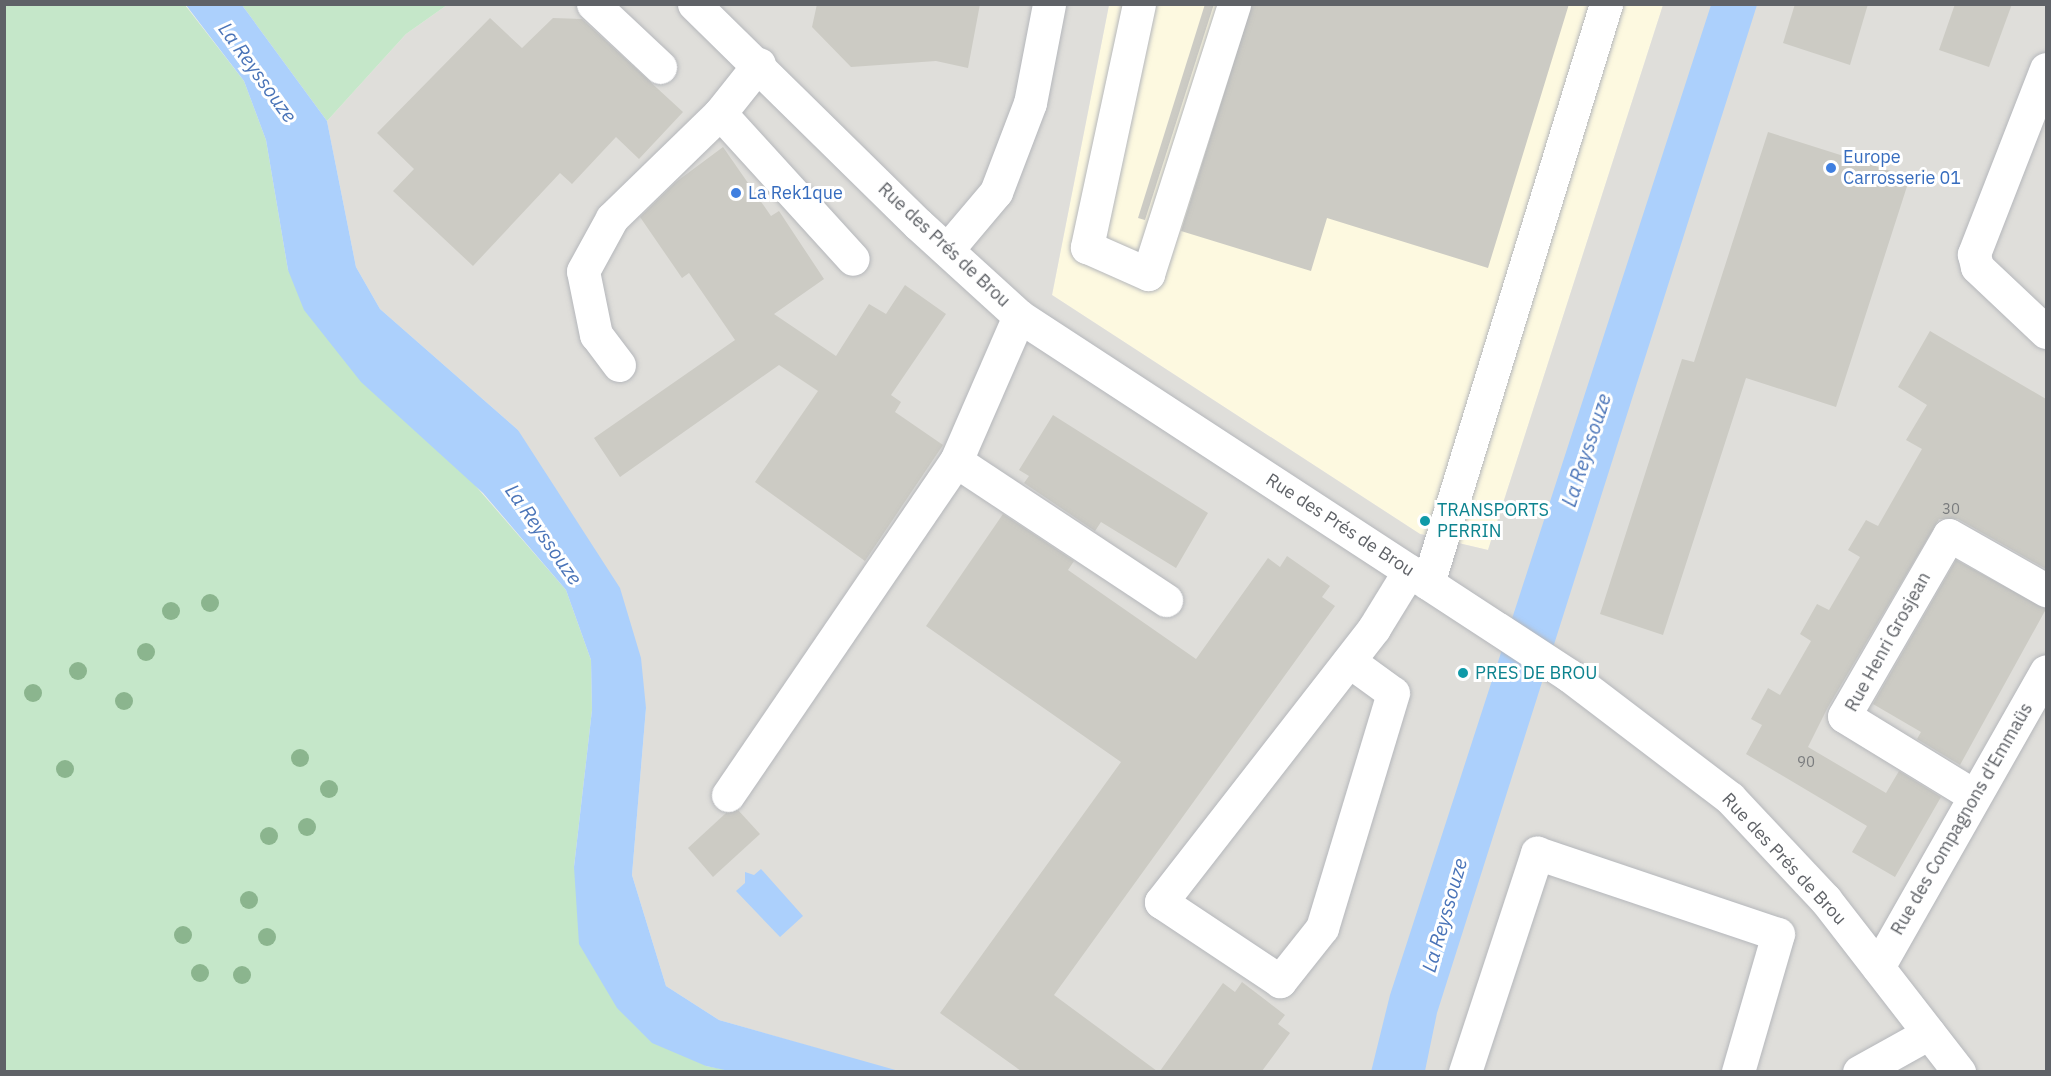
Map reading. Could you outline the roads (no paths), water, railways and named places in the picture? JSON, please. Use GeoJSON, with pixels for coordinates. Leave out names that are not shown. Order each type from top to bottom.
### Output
{"type":"FeatureCollection","features":[{"type":"Feature","properties":{"kind":"street"},"geometry":{"type":"LineString","coordinates":[[593,4],[660,67]]}},
{"type":"Feature","properties":{"kind":"street","name":"Rue des Prés de Brou"},"geometry":{"type":"LineString","coordinates":[[694,4],[759,64],[947,250],[1019,315],[1570,676],[1730,798],[1825,899],[1959,1071]]}},
{"type":"Feature","properties":{"kind":"street"},"geometry":{"type":"LineString","coordinates":[[947,250],[996,192],[1030,102],[1049,4]]}},
{"type":"Feature","properties":{"kind":"street"},"geometry":{"type":"LineString","coordinates":[[1139,4],[1087,247],[1148,274],[1234,4]]}},
{"type":"Feature","properties":{"kind":"street"},"geometry":{"type":"LineString","coordinates":[[1349,661],[1393,693],[1322,928],[1280,981],[1161,902],[1349,661],[1418,577],[1606,4]]}},
{"type":"Feature","properties":{"kind":"street"},"geometry":{"type":"LineString","coordinates":[[619,365],[597,335],[583,272],[612,218],[720,113],[759,64]]}},
{"type":"Feature","properties":{"kind":"street"},"geometry":{"type":"LineString","coordinates":[[2046,69],[1974,254],[1977,267],[2046,332]]}},
{"type":"Feature","properties":{"kind":"street"},"geometry":{"type":"LineString","coordinates":[[720,113],[853,259]]}},
{"type":"Feature","properties":{"kind":"street"},"geometry":{"type":"LineString","coordinates":[[728,795],[956,461],[1019,315]]}},
{"type":"Feature","properties":{"kind":"street"},"geometry":{"type":"LineString","coordinates":[[956,461],[1166,600]]}},
{"type":"Feature","properties":{"kind":"street","name":"Rue Henri Grosjean"},"geometry":{"type":"LineString","coordinates":[[1974,795],[1844,716],[1949,535],[2046,590]]}},
{"type":"Feature","properties":{"kind":"street","name":"Rue des Compagnons d'Emmaüs"},"geometry":{"type":"LineString","coordinates":[[1878,967],[2046,671]]}},
{"type":"Feature","properties":{"kind":"street"},"geometry":{"type":"LineString","coordinates":[[1465,1071],[1537,853],[1778,934],[1738,1071]]}},
{"type":"Feature","properties":{"kind":"street"},"geometry":{"type":"LineString","coordinates":[[1859,1071],[1929,1033]]}},
{"type":"Feature","properties":{"kind":"water","name":"La Reyssouze"},"geometry":{"type":"Polygon","coordinates":[[[186,5],[242,5],[327,121],[356,267],[380,309],[518,430],[620,588],[641,658],[646,708],[632,875],[666,986],[719,1020],[899,1071],[734,1072],[706,1066],[652,1043],[617,1008],[579,944],[574,867],[592,710],[591,660],[566,590],[483,493],[361,382],[304,310],[288,270],[266,140],[244,81],[186,5]]]}},
{"type":"Feature","properties":{"kind":"water","name":"La Reyssouze"},"geometry":{"type":"Polygon","coordinates":[[[1711,5],[1757,5],[1437,1013],[1425,1071],[1371,1072],[1390,995],[1711,5]]]}},
{"type":"Feature","properties":{"kind":"water"},"geometry":{"type":"Polygon","coordinates":[[[761,869],[803,916],[780,937],[736,891],[745,883],[745,872],[754,875],[761,869]]]}},
{"type":"Feature","properties":{"kind":"place","name":"Europe Carrosserie 01"},"geometry":{"type":"Point","coordinates":[1831,168]}},
{"type":"Feature","properties":{"kind":"place","name":"La Rek1que"},"geometry":{"type":"Point","coordinates":[736,193]}},
{"type":"Feature","properties":{"kind":"place","name":"TRANSPORTS PERRIN"},"geometry":{"type":"Point","coordinates":[1425,521]}},
{"type":"Feature","properties":{"kind":"place","name":"PRES DE BROU"},"geometry":{"type":"Point","coordinates":[1463,673]}}]}
